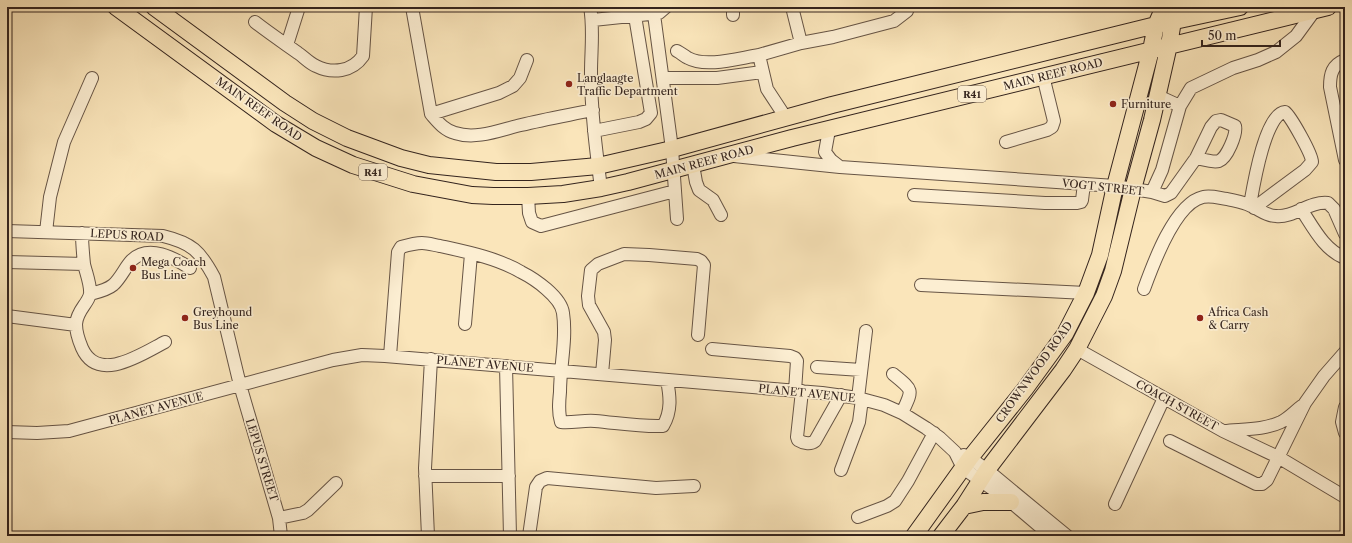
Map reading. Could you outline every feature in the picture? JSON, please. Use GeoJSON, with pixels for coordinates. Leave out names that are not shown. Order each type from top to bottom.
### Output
{"type":"FeatureCollection","features":[{"type":"Feature","properties":{"kind":"main road","name":"MAIN REEF ROAD"},"geometry":{"type":"LineString","coordinates":[[116,7],[276,124],[337,158],[378,174],[441,190],[472,195],[528,196],[563,194],[601,188],[792,138],[1322,8]]}},
{"type":"Feature","properties":{"kind":"main road","name":"MAIN REEF ROAD"},"geometry":{"type":"LineString","coordinates":[[154,7],[260,85],[313,121],[347,138],[400,158],[430,165],[496,172],[531,172],[598,166],[672,149],[832,105],[1156,24],[1173,14],[1230,8]]}},
{"type":"Feature","properties":{"kind":"main road","name":"CROWNWOOD ROAD"},"geometry":{"type":"LineString","coordinates":[[914,536],[967,463],[1065,334],[1086,293],[1100,256],[1115,186],[1152,50],[1156,24],[1164,7]]}},
{"type":"Feature","properties":{"kind":"main road","name":"CROWNWOOD ROAD"},"geometry":{"type":"LineString","coordinates":[[941,536],[964,506],[984,475],[1063,370],[1077,349],[1104,296],[1113,271],[1158,96],[1169,46],[1173,14]]}},
{"type":"Feature","properties":{"kind":"main road"},"geometry":{"type":"LineString","coordinates":[[786,118],[792,138]]}},
{"type":"Feature","properties":{"kind":"main road"},"geometry":{"type":"LineString","coordinates":[[964,506],[983,502],[1011,502]]}},
{"type":"Feature","properties":{"kind":"street"},"geometry":{"type":"LineString","coordinates":[[287,45],[299,7]]}},
{"type":"Feature","properties":{"kind":"street"},"geometry":{"type":"LineString","coordinates":[[255,22],[316,66],[332,71],[343,70],[352,67],[363,56],[366,7]]}},
{"type":"Feature","properties":{"kind":"street"},"geometry":{"type":"LineString","coordinates":[[412,7],[431,114],[441,126],[454,133],[470,135],[502,130],[519,125],[593,110]]}},
{"type":"Feature","properties":{"kind":"street"},"geometry":{"type":"LineString","coordinates":[[590,7],[593,20],[591,72],[594,131],[601,188]]}},
{"type":"Feature","properties":{"kind":"street"},"geometry":{"type":"LineString","coordinates":[[593,20],[635,16],[651,9],[662,11],[666,7]]}},
{"type":"Feature","properties":{"kind":"street"},"geometry":{"type":"LineString","coordinates":[[792,7],[801,43]]}},
{"type":"Feature","properties":{"kind":"street"},"geometry":{"type":"LineString","coordinates":[[678,51],[688,58],[708,63],[759,55],[801,43],[894,21],[907,11],[908,7]]}},
{"type":"Feature","properties":{"kind":"street","name":"VOGT STREET"},"geometry":{"type":"LineString","coordinates":[[729,155],[840,167],[1115,186],[1152,192],[1162,170],[1180,106],[1190,89],[1195,85],[1233,68],[1270,55],[1280,49],[1296,36],[1322,8]]}},
{"type":"Feature","properties":{"kind":"street"},"geometry":{"type":"LineString","coordinates":[[651,9],[672,149],[677,219]]}},
{"type":"Feature","properties":{"kind":"street"},"geometry":{"type":"LineString","coordinates":[[594,131],[646,120],[651,113],[635,16]]}},
{"type":"Feature","properties":{"kind":"street"},"geometry":{"type":"LineString","coordinates":[[759,55],[767,89],[786,118]]}},
{"type":"Feature","properties":{"kind":"street"},"geometry":{"type":"LineString","coordinates":[[431,114],[499,93],[513,86],[520,78],[527,60]]}},
{"type":"Feature","properties":{"kind":"street"},"geometry":{"type":"LineString","coordinates":[[1345,60],[1339,62],[1334,67],[1330,76],[1330,87],[1345,160]]}},
{"type":"Feature","properties":{"kind":"street"},"geometry":{"type":"LineString","coordinates":[[662,78],[717,78],[762,72]]}},
{"type":"Feature","properties":{"kind":"street"},"geometry":{"type":"LineString","coordinates":[[1006,142],[1047,130],[1052,127],[1054,122],[1043,76]]}},
{"type":"Feature","properties":{"kind":"street"},"geometry":{"type":"LineString","coordinates":[[46,232],[50,197],[64,142],[92,78]]}},
{"type":"Feature","properties":{"kind":"street"},"geometry":{"type":"LineString","coordinates":[[1158,96],[1180,106]]}},
{"type":"Feature","properties":{"kind":"street"},"geometry":{"type":"LineString","coordinates":[[1285,112],[1291,119],[1310,155],[1312,162],[1305,170],[1252,206],[1254,182],[1269,129],[1278,115],[1285,112]]}},
{"type":"Feature","properties":{"kind":"street"},"geometry":{"type":"LineString","coordinates":[[829,130],[825,152],[831,160],[840,167]]}},
{"type":"Feature","properties":{"kind":"street"},"geometry":{"type":"LineString","coordinates":[[1152,192],[1168,195],[1178,185],[1196,158]]}},
{"type":"Feature","properties":{"kind":"street"},"geometry":{"type":"LineString","coordinates":[[693,165],[699,190],[713,200],[721,215]]}},
{"type":"Feature","properties":{"kind":"street"},"geometry":{"type":"LineString","coordinates":[[914,195],[1045,203],[1077,203],[1081,202],[1082,200],[1084,184]]}},
{"type":"Feature","properties":{"kind":"street"},"geometry":{"type":"LineString","coordinates":[[528,196],[529,213],[532,222],[541,226],[675,191]]}},
{"type":"Feature","properties":{"kind":"street"},"geometry":{"type":"LineString","coordinates":[[1144,289],[1163,243],[1179,216],[1186,207],[1196,199],[1203,196],[1213,196],[1252,206],[1269,215],[1277,216],[1288,215],[1321,203],[1330,205],[1345,234]]}},
{"type":"Feature","properties":{"kind":"street"},"geometry":{"type":"LineString","coordinates":[[1301,209],[1329,248],[1335,254],[1345,258]]}},
{"type":"Feature","properties":{"kind":"street","name":"LEPUS ROAD"},"geometry":{"type":"LineString","coordinates":[[7,231],[164,236],[180,240],[194,248],[206,262],[214,277],[240,385]]}},
{"type":"Feature","properties":{"kind":"street"},"geometry":{"type":"LineString","coordinates":[[82,233],[84,264],[90,294],[88,300],[80,310],[76,325],[77,335],[85,355],[93,362],[103,365],[115,365],[129,360],[165,342]]}},
{"type":"Feature","properties":{"kind":"street"},"geometry":{"type":"LineString","coordinates":[[390,356],[398,252],[401,247],[423,243],[498,261],[521,272],[542,286],[558,300],[563,311],[564,334],[560,370],[559,414],[561,422],[571,423],[594,421],[615,424],[663,426],[667,420],[670,400],[667,380]]}},
{"type":"Feature","properties":{"kind":"street"},"geometry":{"type":"LineString","coordinates":[[90,294],[104,290],[113,285],[132,260],[145,254],[159,253],[178,260],[190,268]]}},
{"type":"Feature","properties":{"kind":"street"},"geometry":{"type":"LineString","coordinates":[[465,324],[471,254]]}},
{"type":"Feature","properties":{"kind":"street"},"geometry":{"type":"LineString","coordinates":[[602,374],[605,340],[604,332],[589,305],[588,296],[591,270],[598,264],[624,254],[649,254],[697,259],[701,261],[704,265],[698,335]]}},
{"type":"Feature","properties":{"kind":"street"},"geometry":{"type":"LineString","coordinates":[[7,262],[84,264]]}},
{"type":"Feature","properties":{"kind":"street"},"geometry":{"type":"LineString","coordinates":[[921,285],[1086,293]]}},
{"type":"Feature","properties":{"kind":"street"},"geometry":{"type":"LineString","coordinates":[[7,316],[76,325]]}},
{"type":"Feature","properties":{"kind":"street"},"geometry":{"type":"LineString","coordinates":[[841,470],[859,422],[861,370],[866,331]]}},
{"type":"Feature","properties":{"kind":"street"},"geometry":{"type":"LineString","coordinates":[[712,349],[790,356],[795,358],[797,361],[798,391],[797,437],[800,442],[812,444],[815,441],[841,395]]}},
{"type":"Feature","properties":{"kind":"street","name":"COACH STREET"},"geometry":{"type":"LineString","coordinates":[[1077,349],[1223,431],[1278,457],[1345,497]]}},
{"type":"Feature","properties":{"kind":"street"},"geometry":{"type":"LineString","coordinates":[[1170,441],[1256,484],[1262,484],[1267,480],[1306,404],[1324,376],[1345,352]]}},
{"type":"Feature","properties":{"kind":"street","name":"PLANET AVENUE"},"geometry":{"type":"LineString","coordinates":[[7,432],[36,433],[68,431],[349,356],[390,356],[798,391],[860,398],[884,405],[902,413],[934,433],[967,463],[984,475]]}},
{"type":"Feature","properties":{"kind":"street"},"geometry":{"type":"LineString","coordinates":[[428,536],[425,476],[431,359]]}},
{"type":"Feature","properties":{"kind":"street"},"geometry":{"type":"LineString","coordinates":[[506,366],[510,536]]}},
{"type":"Feature","properties":{"kind":"street"},"geometry":{"type":"LineString","coordinates":[[817,367],[861,370]]}},
{"type":"Feature","properties":{"kind":"street"},"geometry":{"type":"LineString","coordinates":[[893,374],[908,386],[910,390],[910,394],[902,413]]}},
{"type":"Feature","properties":{"kind":"street","name":"LEPUS STREET"},"geometry":{"type":"LineString","coordinates":[[240,385],[279,518],[281,536]]}},
{"type":"Feature","properties":{"kind":"street"},"geometry":{"type":"LineString","coordinates":[[1115,504],[1164,398]]}},
{"type":"Feature","properties":{"kind":"street"},"geometry":{"type":"LineString","coordinates":[[1223,431],[1256,429],[1282,422],[1306,404]]}},
{"type":"Feature","properties":{"kind":"street"},"geometry":{"type":"LineString","coordinates":[[1345,407],[1342,422],[1345,433]]}},
{"type":"Feature","properties":{"kind":"street"},"geometry":{"type":"LineString","coordinates":[[858,517],[887,506],[895,501],[908,481],[934,433]]}},
{"type":"Feature","properties":{"kind":"street"},"geometry":{"type":"LineString","coordinates":[[984,475],[1011,502],[1051,536]]}},
{"type":"Feature","properties":{"kind":"street"},"geometry":{"type":"LineString","coordinates":[[984,475],[1067,536]]}},
{"type":"Feature","properties":{"kind":"street"},"geometry":{"type":"LineString","coordinates":[[425,476],[509,476]]}},
{"type":"Feature","properties":{"kind":"street"},"geometry":{"type":"LineString","coordinates":[[529,536],[536,488],[540,480],[547,478],[656,488],[694,486]]}},
{"type":"Feature","properties":{"kind":"street"},"geometry":{"type":"LineString","coordinates":[[279,518],[303,513],[308,510],[336,482]]}},
{"type":"Feature","properties":{"kind":"place","name":"Langlaagte Traffic Department"},"geometry":{"type":"Point","coordinates":[569,84]}},
{"type":"Feature","properties":{"kind":"place","name":"Furniture"},"geometry":{"type":"Point","coordinates":[1113,104]}},
{"type":"Feature","properties":{"kind":"place","name":"Mega Coach Bus Line"},"geometry":{"type":"Point","coordinates":[133,268]}},
{"type":"Feature","properties":{"kind":"place","name":"Greyhound Bus Line"},"geometry":{"type":"Point","coordinates":[185,318]}},
{"type":"Feature","properties":{"kind":"place","name":"Africa Cash & Carry"},"geometry":{"type":"Point","coordinates":[1200,318]}}]}
